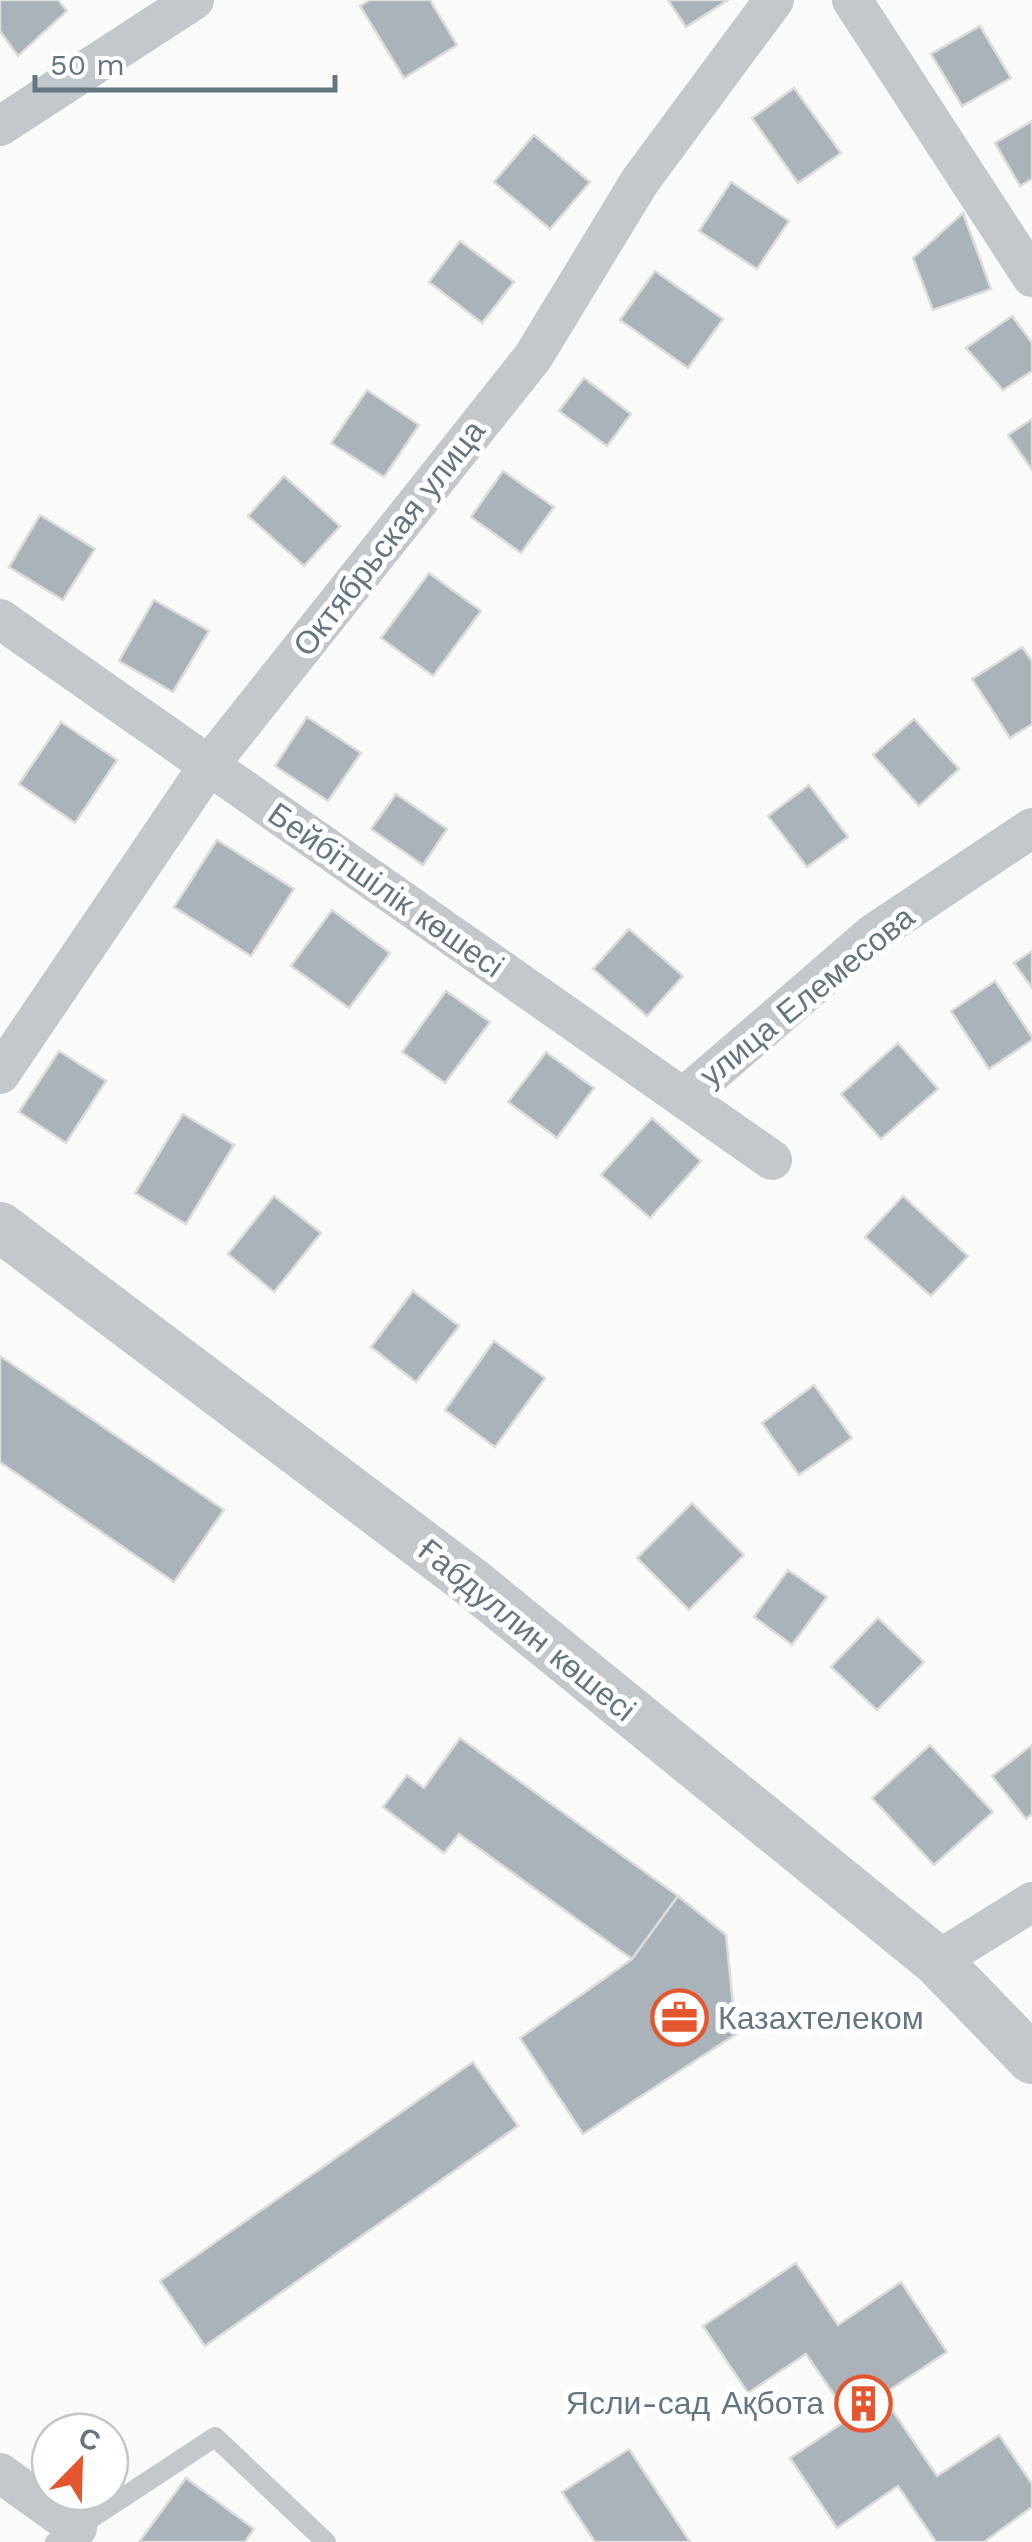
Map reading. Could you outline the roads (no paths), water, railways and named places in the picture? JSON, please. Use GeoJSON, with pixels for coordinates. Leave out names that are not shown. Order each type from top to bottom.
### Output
{"type":"FeatureCollection","features":[{"type":"Feature","properties":{"kind":"street"},"geometry":{"type":"LineString","coordinates":[[0,126],[194,0]]}},
{"type":"Feature","properties":{"kind":"street","name":"Октябрьская улица"},"geometry":{"type":"LineString","coordinates":[[0,1074],[209,766],[533,357],[640,181],[774,0]]}},
{"type":"Feature","properties":{"kind":"street"},"geometry":{"type":"LineString","coordinates":[[852,0],[1032,276]]}},
{"type":"Feature","properties":{"kind":"street","name":"Бейбітшілік көшесі"},"geometry":{"type":"LineString","coordinates":[[0,619],[772,1160]]}},
{"type":"Feature","properties":{"kind":"street","name":"улица Елемесова"},"geometry":{"type":"LineString","coordinates":[[682,1098],[873,934],[1032,828]]}},
{"type":"Feature","properties":{"kind":"street","name":"Ғабдуллин көшесі"},"geometry":{"type":"LineString","coordinates":[[0,1227],[470,1581],[937,1961],[1032,2059]]}},
{"type":"Feature","properties":{"kind":"street"},"geometry":{"type":"LineString","coordinates":[[937,1961],[1032,1902]]}},
{"type":"Feature","properties":{"kind":"street"},"geometry":{"type":"LineString","coordinates":[[0,2472],[66,2535]]}},
{"type":"Feature","properties":{"kind":"lane"},"geometry":{"type":"LineString","coordinates":[[66,2535],[215,2437],[326,2542]]}},
{"type":"Feature","properties":{"kind":"place","name":"Казахтелеком"},"geometry":{"type":"Point","coordinates":[679,2018]}},
{"type":"Feature","properties":{"kind":"place","name":"Ясли-сад Ақбота"},"geometry":{"type":"Point","coordinates":[863,2403]}}]}
